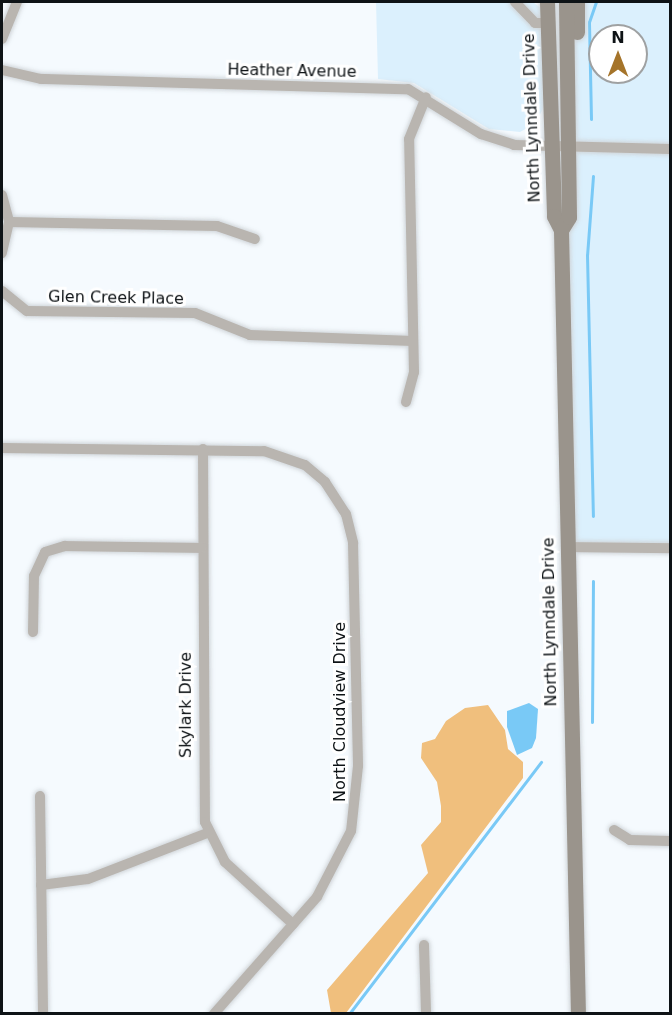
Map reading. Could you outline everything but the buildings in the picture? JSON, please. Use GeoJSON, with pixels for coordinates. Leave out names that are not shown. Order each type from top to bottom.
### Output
{"type":"FeatureCollection","features":[{"type":"Feature","properties":{"kind":"main road","name":"North Lynndale Drive"},"geometry":{"type":"LineString","coordinates":[[547,2],[554,216],[561,230],[578,1014]]}},
{"type":"Feature","properties":{"kind":"main road","name":"North Lynndale Drive"},"geometry":{"type":"LineString","coordinates":[[561,230],[569,217],[570,146],[566,2]]}},
{"type":"Feature","properties":{"kind":"main road"},"geometry":{"type":"LineString","coordinates":[[567,49],[576,39],[577,2]]}},
{"type":"Feature","properties":{"kind":"street"},"geometry":{"type":"LineString","coordinates":[[2,39],[5,22],[17,2]]}},
{"type":"Feature","properties":{"kind":"street"},"geometry":{"type":"LineString","coordinates":[[514,2],[535,23],[547,23]]}},
{"type":"Feature","properties":{"kind":"street","name":"Heather Avenue"},"geometry":{"type":"LineString","coordinates":[[2,70],[41,79],[381,87],[426,97],[495,140],[551,146],[670,149]]}},
{"type":"Feature","properties":{"kind":"street"},"geometry":{"type":"LineString","coordinates":[[406,402],[414,372],[409,139],[426,97]]}},
{"type":"Feature","properties":{"kind":"street"},"geometry":{"type":"LineString","coordinates":[[2,195],[9,222],[2,253]]}},
{"type":"Feature","properties":{"kind":"street"},"geometry":{"type":"LineString","coordinates":[[9,222],[217,226],[255,239]]}},
{"type":"Feature","properties":{"kind":"street","name":"Glen Creek Place"},"geometry":{"type":"LineString","coordinates":[[2,291],[27,311],[195,313],[258,336],[413,341]]}},
{"type":"Feature","properties":{"kind":"street","name":"North Cloudview Drive"},"geometry":{"type":"LineString","coordinates":[[2,448],[264,451],[305,465],[340,502],[353,543],[355,815],[336,868],[293,924],[214,1014]]}},
{"type":"Feature","properties":{"kind":"street","name":"Skylark Drive"},"geometry":{"type":"LineString","coordinates":[[203,449],[201,789],[207,833],[225,862],[293,924]]}},
{"type":"Feature","properties":{"kind":"street"},"geometry":{"type":"LineString","coordinates":[[567,547],[670,548]]}},
{"type":"Feature","properties":{"kind":"street"},"geometry":{"type":"LineString","coordinates":[[33,632],[36,566],[54,548],[202,548]]}},
{"type":"Feature","properties":{"kind":"street"},"geometry":{"type":"LineString","coordinates":[[40,796],[43,1014]]}},
{"type":"Feature","properties":{"kind":"street"},"geometry":{"type":"LineString","coordinates":[[614,830],[630,840],[670,841]]}},
{"type":"Feature","properties":{"kind":"street"},"geometry":{"type":"LineString","coordinates":[[41,885],[88,879],[207,833]]}},
{"type":"Feature","properties":{"kind":"street"},"geometry":{"type":"LineString","coordinates":[[424,945],[426,1014]]}},
{"type":"Feature","properties":{"kind":"street"},"geometry":{"type":"LineString","coordinates":[[222,1005],[232,1014]]}},
{"type":"Feature","properties":{"kind":"shaded area"},"geometry":{"type":"Polygon","coordinates":[[[376,2],[533,2],[543,10],[545,104],[536,123],[520,132],[489,129],[414,83],[378,79],[376,2]]]}},
{"type":"Feature","properties":{"kind":"shaded area"},"geometry":{"type":"Polygon","coordinates":[[[577,2],[670,2],[670,548],[567,547],[567,49],[576,39],[577,2]]]}},
{"type":"Feature","properties":{"kind":"shaded area"},"geometry":{"type":"Polygon","coordinates":[[[488,705],[505,730],[508,749],[523,762],[523,778],[346,1013],[331,1013],[327,990],[428,873],[421,845],[441,822],[441,806],[437,782],[421,758],[422,743],[435,739],[446,721],[465,708],[488,705]]]}},
{"type":"Feature","properties":{"kind":"water"},"geometry":{"type":"Polygon","coordinates":[[[529,703],[538,709],[536,738],[532,748],[517,755],[507,727],[507,711],[529,703]]]}},
{"type":"Feature","properties":{"kind":"waterway"},"geometry":{"type":"LineString","coordinates":[[591,119],[589,22],[596,2]]}},
{"type":"Feature","properties":{"kind":"waterway"},"geometry":{"type":"LineString","coordinates":[[593,176],[587,255],[593,516]]}},
{"type":"Feature","properties":{"kind":"waterway"},"geometry":{"type":"LineString","coordinates":[[592,722],[593,581]]}},
{"type":"Feature","properties":{"kind":"waterway"},"geometry":{"type":"LineString","coordinates":[[349,1014],[541,762]]}}]}
